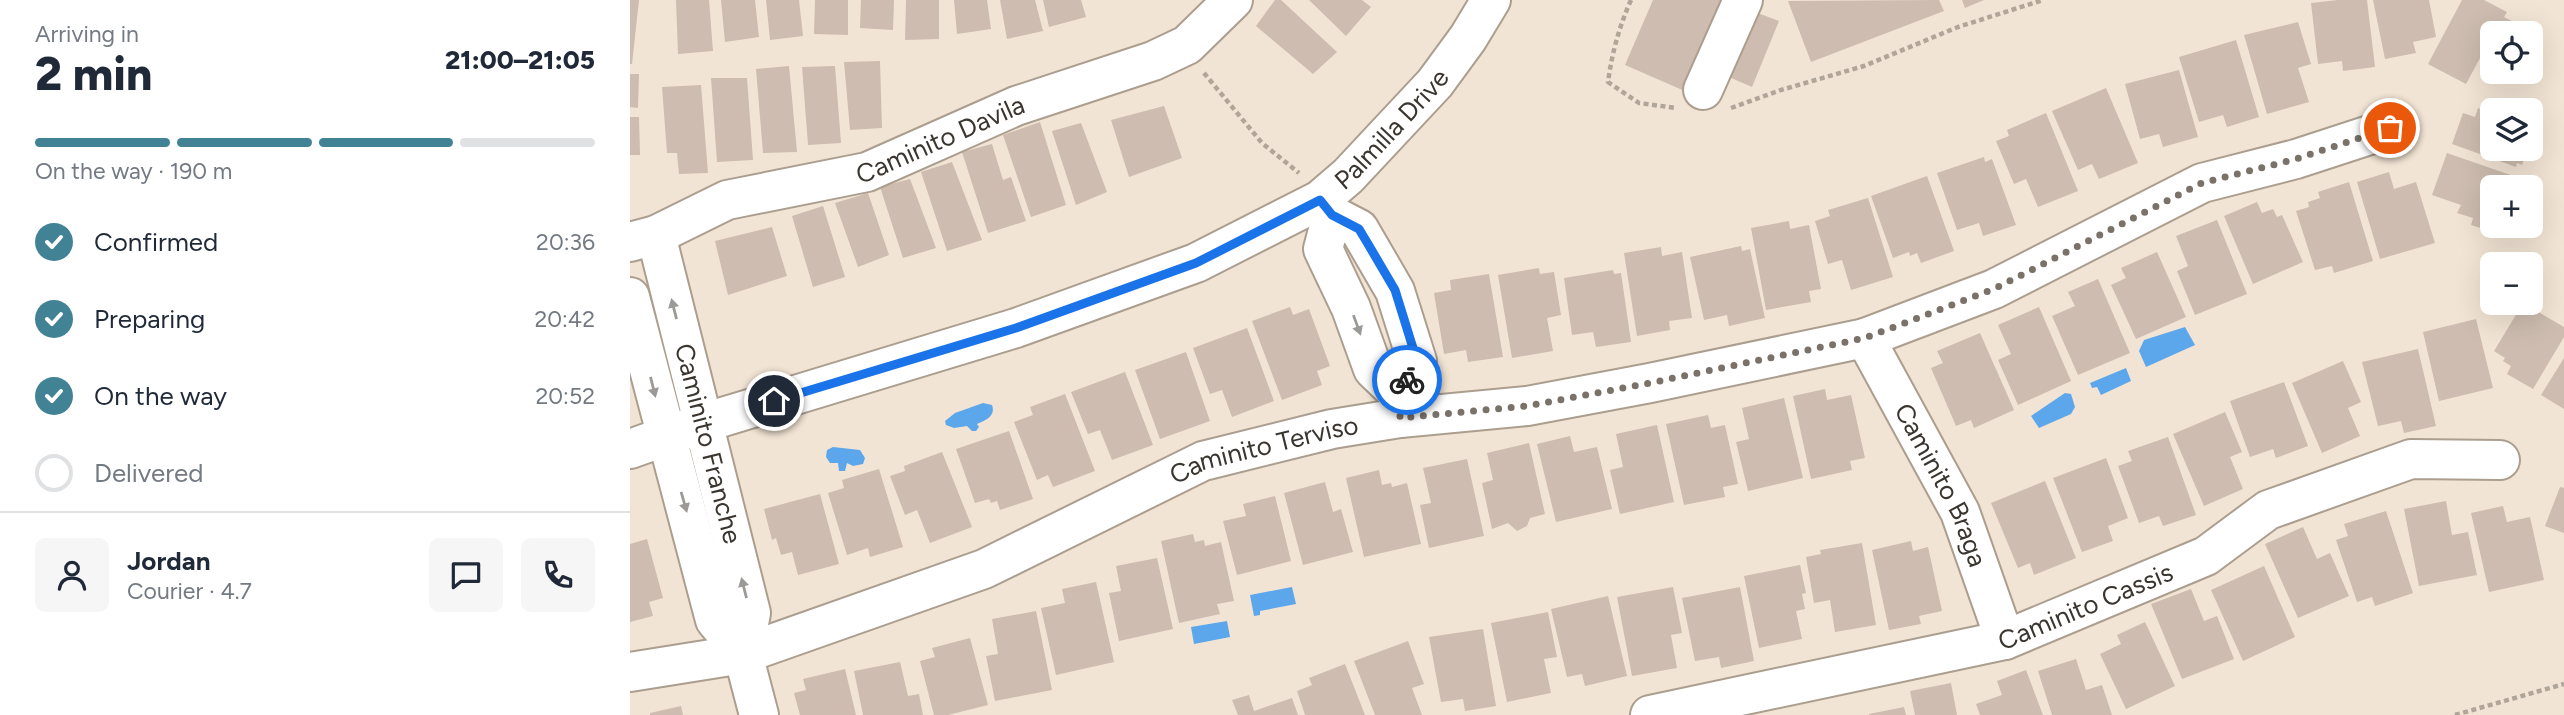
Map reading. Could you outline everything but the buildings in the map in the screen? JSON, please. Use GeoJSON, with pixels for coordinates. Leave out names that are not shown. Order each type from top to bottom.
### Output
{"type":"FeatureCollection","features":[{"type":"Feature","properties":{"kind":"street","name":"Caminito Davila"},"geometry":{"type":"LineString","coordinates":[[643,239],[727,200],[867,172],[1016,106],[1153,61],[1187,45],[1233,0]]}},
{"type":"Feature","properties":{"kind":"street","name":"Palmilla Drive"},"geometry":{"type":"LineString","coordinates":[[630,449],[703,423],[1016,328],[1196,263],[1325,203],[1435,83],[1468,38],[1491,0]]}},
{"type":"Feature","properties":{"kind":"street"},"geometry":{"type":"LineString","coordinates":[[1717,99],[1743,0]]}},
{"type":"Feature","properties":{"kind":"street","name":"Caminito Terviso"},"geometry":{"type":"LineString","coordinates":[[630,672],[743,654],[984,569],[1203,461],[1332,429],[1400,407],[1527,406],[1865,338],[1994,289],[2202,183],[2296,159],[2390,128]]}},
{"type":"Feature","properties":{"kind":"street"},"geometry":{"type":"LineString","coordinates":[[1325,203],[1359,229],[1395,290],[1417,361],[1400,407]]}},
{"type":"Feature","properties":{"kind":"street"},"geometry":{"type":"LineString","coordinates":[[1325,203],[1323,249],[1373,369],[1400,407]]}},
{"type":"Feature","properties":{"kind":"street","name":"Caminito Franche"},"geometry":{"type":"LineString","coordinates":[[643,239],[703,423],[751,613],[743,654]]}},
{"type":"Feature","properties":{"kind":"street"},"geometry":{"type":"LineString","coordinates":[[1337,278],[1376,258]]}},
{"type":"Feature","properties":{"kind":"street","name":"Caminito Franche"},"geometry":{"type":"LineString","coordinates":[[630,297],[715,620],[743,654],[759,715]]}},
{"type":"Feature","properties":{"kind":"street","name":"Caminito Braga"},"geometry":{"type":"LineString","coordinates":[[1865,338],[1960,512],[2005,640]]}},
{"type":"Feature","properties":{"kind":"street","name":"Caminito Cassis"},"geometry":{"type":"LineString","coordinates":[[1650,715],[2005,640],[2206,556],[2268,510],[2281,505],[2411,459],[2500,460]]}},
{"type":"Feature","properties":{"kind":"path"},"geometry":{"type":"LineString","coordinates":[[1631,0],[1612,54],[1608,82],[1639,103],[1692,111],[1717,99],[1781,90],[1864,66],[1958,27],[2043,0]]}},
{"type":"Feature","properties":{"kind":"path"},"geometry":{"type":"LineString","coordinates":[[1187,45],[1202,69],[1262,143],[1325,203]]}},
{"type":"Feature","properties":{"kind":"path"},"geometry":{"type":"LineString","coordinates":[[2455,715],[2564,684]]}},
{"type":"Feature","properties":{"kind":"water"},"geometry":{"type":"Polygon","coordinates":[[[2185,327],[2195,345],[2146,367],[2139,351],[2144,340],[2185,327]]]}},
{"type":"Feature","properties":{"kind":"water"},"geometry":{"type":"Polygon","coordinates":[[[2126,368],[2131,381],[2101,395],[2097,387],[2092,388],[2090,383],[2126,368]]]}},
{"type":"Feature","properties":{"kind":"water"},"geometry":{"type":"Polygon","coordinates":[[[2065,393],[2071,394],[2075,407],[2071,414],[2039,428],[2031,416],[2065,393]]]}},
{"type":"Feature","properties":{"kind":"water"},"geometry":{"type":"Polygon","coordinates":[[[983,403],[992,405],[993,412],[977,424],[979,427],[976,431],[967,426],[954,428],[946,425],[945,421],[955,413],[983,403]]]}},
{"type":"Feature","properties":{"kind":"water"},"geometry":{"type":"Polygon","coordinates":[[[833,447],[860,450],[865,458],[863,464],[853,466],[847,463],[845,471],[839,471],[838,463],[830,463],[826,457],[827,450],[833,447]]]}},
{"type":"Feature","properties":{"kind":"water"},"geometry":{"type":"Polygon","coordinates":[[[1292,587],[1296,604],[1260,611],[1260,615],[1254,616],[1250,595],[1292,587]]]}},
{"type":"Feature","properties":{"kind":"water"},"geometry":{"type":"Polygon","coordinates":[[[1227,621],[1230,637],[1194,644],[1191,627],[1227,621]]]}},
{"type":"Feature","properties":{"kind":"way so far"},"geometry":{"type":"LineString","coordinates":[[1407,380],[1400,395],[1400,418],[1527,406],[1865,338],[1994,289],[2202,183],[2296,159],[2390,128]]}},
{"type":"Feature","properties":{"kind":"route"},"geometry":{"type":"LineString","coordinates":[[774,401],[1016,328],[1196,263],[1320,200],[1332,215],[1359,229],[1395,290],[1417,361],[1407,380]]}}]}
